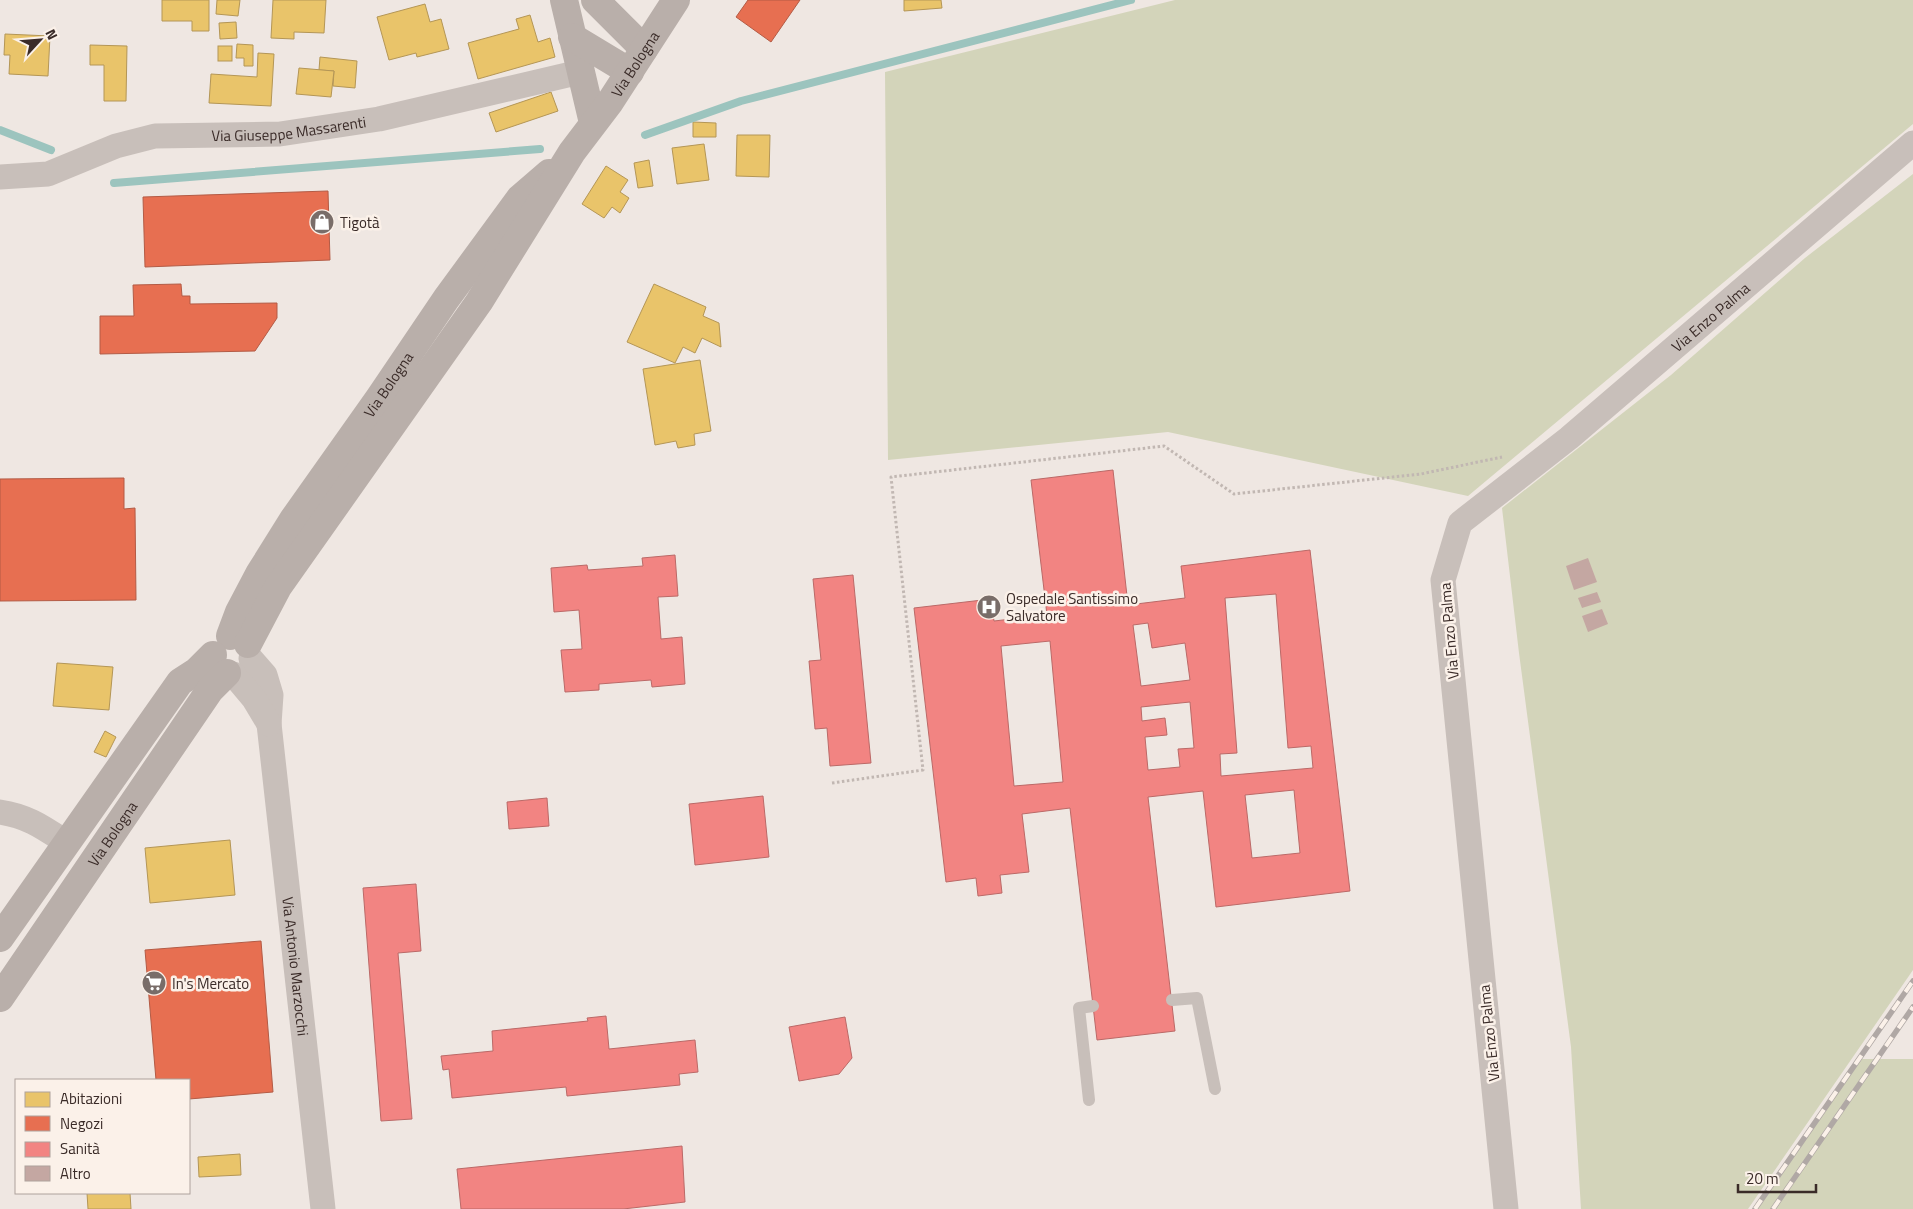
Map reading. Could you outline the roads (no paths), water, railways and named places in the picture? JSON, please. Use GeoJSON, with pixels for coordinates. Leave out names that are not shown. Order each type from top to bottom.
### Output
{"type":"FeatureCollection","features":[{"type":"Feature","properties":{"kind":"main road"},"geometry":{"type":"LineString","coordinates":[[564,0],[593,123]]}},
{"type":"Feature","properties":{"kind":"main road"},"geometry":{"type":"LineString","coordinates":[[595,0],[644,49]]}},
{"type":"Feature","properties":{"kind":"main road","name":"Via Bologna"},"geometry":{"type":"LineString","coordinates":[[0,998],[234,657],[278,587],[479,302],[572,152],[630,72],[676,0]]}},
{"type":"Feature","properties":{"kind":"main road"},"geometry":{"type":"LineString","coordinates":[[572,37],[630,72]]}},
{"type":"Feature","properties":{"kind":"main road","name":"Via Bologna"},"geometry":{"type":"LineString","coordinates":[[234,657],[240,612],[259,574],[294,518],[446,299],[520,198],[572,152]]}},
{"type":"Feature","properties":{"kind":"main road","name":"Via Bologna"},"geometry":{"type":"LineString","coordinates":[[0,938],[180,682],[197,672],[234,657]]}},
{"type":"Feature","properties":{"kind":"street","name":"Via Giuseppe Massarenti"},"geometry":{"type":"LineString","coordinates":[[0,177],[48,174],[116,146],[155,136],[298,132],[379,119],[580,72]]}},
{"type":"Feature","properties":{"kind":"street","name":"Via Enzo Palma"},"geometry":{"type":"LineString","coordinates":[[1506,1209],[1442,580],[1460,523],[1570,438],[1913,143]]}},
{"type":"Feature","properties":{"kind":"street"},"geometry":{"type":"LineString","coordinates":[[486,245],[526,226]]}},
{"type":"Feature","properties":{"kind":"street"},"geometry":{"type":"LineString","coordinates":[[379,398],[394,393],[431,344],[455,335]]}},
{"type":"Feature","properties":{"kind":"street","name":"Via Antonio Marzocchi"},"geometry":{"type":"LineString","coordinates":[[234,657],[265,675],[271,695],[269,724],[323,1209]]}},
{"type":"Feature","properties":{"kind":"street"},"geometry":{"type":"LineString","coordinates":[[0,812],[33,821],[66,843]]}},
{"type":"Feature","properties":{"kind":"lane"},"geometry":{"type":"LineString","coordinates":[[1172,1000],[1198,998],[1215,1089]]}},
{"type":"Feature","properties":{"kind":"lane"},"geometry":{"type":"LineString","coordinates":[[1089,1100],[1079,1008],[1093,1006]]}},
{"type":"Feature","properties":{"kind":"waterway"},"geometry":{"type":"LineString","coordinates":[[645,135],[741,101],[1131,0]]}},
{"type":"Feature","properties":{"kind":"waterway"},"geometry":{"type":"LineString","coordinates":[[0,130],[51,150]]}},
{"type":"Feature","properties":{"kind":"waterway"},"geometry":{"type":"LineString","coordinates":[[114,183],[540,149]]}},
{"type":"Feature","properties":{"kind":"railway"},"geometry":{"type":"LineString","coordinates":[[1755,1209],[1913,981]]}},
{"type":"Feature","properties":{"kind":"railway"},"geometry":{"type":"LineString","coordinates":[[1773,1209],[1913,1007]]}},
{"type":"Feature","properties":{"kind":"place","name":"Tigotà"},"geometry":{"type":"Point","coordinates":[322,222]}},
{"type":"Feature","properties":{"kind":"place","name":"Ospedale Santissimo Salvatore"},"geometry":{"type":"Point","coordinates":[989,607]}},
{"type":"Feature","properties":{"kind":"place","name":"In's Mercato"},"geometry":{"type":"Point","coordinates":[154,983]}}]}
